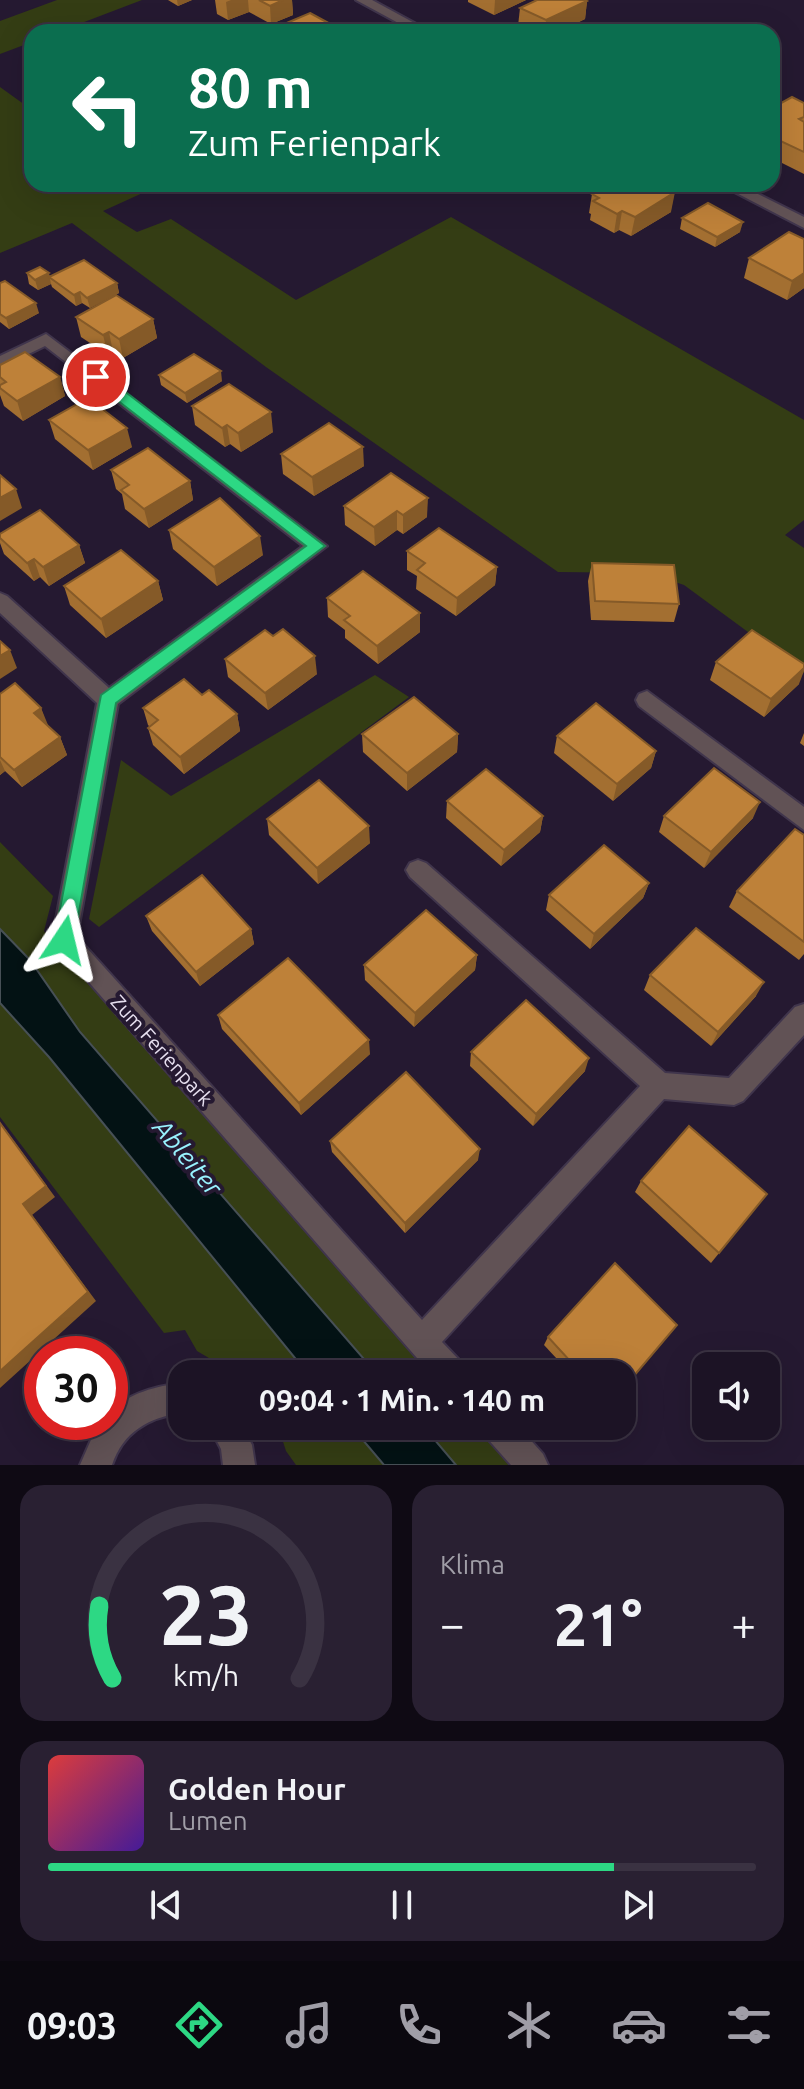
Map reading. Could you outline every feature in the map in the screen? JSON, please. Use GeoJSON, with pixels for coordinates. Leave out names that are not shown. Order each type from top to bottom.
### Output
{"type":"FeatureCollection","features":[{"type":"Feature","properties":{"kind":"street"},"geometry":{"type":"LineString","coordinates":[[362,0],[409,24]]}},
{"type":"Feature","properties":{"kind":"street"},"geometry":{"type":"LineString","coordinates":[[742,192],[804,223]]}},
{"type":"Feature","properties":{"kind":"street"},"geometry":{"type":"LineString","coordinates":[[0,363],[46,339],[317,546],[108,700],[0,601]]}},
{"type":"Feature","properties":{"kind":"street","name":"Zum Ferienpark"},"geometry":{"type":"LineString","coordinates":[[108,700],[64,940],[438,1360]]}},
{"type":"Feature","properties":{"kind":"street"},"geometry":{"type":"LineString","coordinates":[[647,700],[804,820]]}},
{"type":"Feature","properties":{"kind":"street"},"geometry":{"type":"LineString","coordinates":[[418,870],[659,1085],[734,1092],[804,1016]]}},
{"type":"Feature","properties":{"kind":"street"},"geometry":{"type":"LineString","coordinates":[[422,1342],[659,1085]]}},
{"type":"Feature","properties":{"kind":"street"},"geometry":{"type":"LineString","coordinates":[[96,1465],[113,1428],[134,1410],[158,1399],[168,1399]]}},
{"type":"Feature","properties":{"kind":"street"},"geometry":{"type":"LineString","coordinates":[[233,1440],[239,1465]]}},
{"type":"Feature","properties":{"kind":"street"},"geometry":{"type":"LineString","coordinates":[[510,1440],[532,1465]]}},
{"type":"Feature","properties":{"kind":"green space"},"geometry":{"type":"Polygon","coordinates":[[[57,0],[142,0],[79,24],[24,24],[24,45],[0,54],[0,21],[57,0]]]}},
{"type":"Feature","properties":{"kind":"green space"},"geometry":{"type":"Polygon","coordinates":[[[0,87],[24,104],[24,192],[145,192],[103,211],[137,232],[171,219],[296,300],[451,217],[804,420],[804,520],[785,535],[804,548],[804,673],[684,585],[648,573],[558,572],[266,367],[72,223],[0,253],[0,87]]]}},
{"type":"Feature","properties":{"kind":"green space"},"geometry":{"type":"Polygon","coordinates":[[[375,675],[409,697],[99,927],[89,919],[121,760],[171,796],[375,675]]]}},
{"type":"Feature","properties":{"kind":"green space"},"geometry":{"type":"Polygon","coordinates":[[[0,842],[53,896],[44,931],[421,1360],[212,1360],[197,1351],[185,1330],[164,1333],[0,1117],[0,842]]]}},
{"type":"Feature","properties":{"kind":"green space"},"geometry":{"type":"Polygon","coordinates":[[[282,1440],[490,1440],[512,1465],[296,1465],[282,1440]]]}},
{"type":"Feature","properties":{"kind":"water","name":"Ableiter"},"geometry":{"type":"Polygon","coordinates":[[[0,929],[30,960],[80,1032],[365,1360],[297,1360],[49,1057],[0,1003],[0,929]]]}},
{"type":"Feature","properties":{"kind":"water"},"geometry":{"type":"Polygon","coordinates":[[[363,1440],[435,1440],[456,1465],[384,1465],[363,1440]]]}},
{"type":"Feature","properties":{"kind":"building"},"geometry":{"type":"Polygon","coordinates":[[[259,0],[283,0],[270,6],[259,0]]]}},
{"type":"Feature","properties":{"kind":"building"},"geometry":{"type":"Polygon","coordinates":[[[537,0],[587,1],[546,20],[520,8],[537,0]]]}},
{"type":"Feature","properties":{"kind":"building"},"geometry":{"type":"Polygon","coordinates":[[[310,13],[330,24],[284,24],[310,13]]]}},
{"type":"Feature","properties":{"kind":"building"},"geometry":{"type":"Polygon","coordinates":[[[792,97],[804,103],[804,117],[799,119],[804,122],[804,152],[780,141],[780,104],[792,97]]]}},
{"type":"Feature","properties":{"kind":"building"},"geometry":{"type":"Polygon","coordinates":[[[675,192],[635,217],[622,211],[617,214],[593,201],[599,198],[592,194],[675,192]]]}},
{"type":"Feature","properties":{"kind":"building"},"geometry":{"type":"Polygon","coordinates":[[[708,203],[743,222],[717,237],[682,218],[708,203]]]}},
{"type":"Feature","properties":{"kind":"building"},"geometry":{"type":"Polygon","coordinates":[[[789,232],[804,239],[804,273],[792,281],[749,258],[789,232]]]}},
{"type":"Feature","properties":{"kind":"building"},"geometry":{"type":"Polygon","coordinates":[[[84,260],[117,283],[87,298],[80,292],[74,295],[49,277],[84,260]]]}},
{"type":"Feature","properties":{"kind":"building"},"geometry":{"type":"Polygon","coordinates":[[[40,267],[49,273],[35,280],[27,273],[40,267]]]}},
{"type":"Feature","properties":{"kind":"building"},"geometry":{"type":"Polygon","coordinates":[[[5,281],[36,303],[6,318],[0,314],[0,283],[5,281]]]}},
{"type":"Feature","properties":{"kind":"building"},"geometry":{"type":"Polygon","coordinates":[[[116,295],[153,319],[119,339],[109,332],[103,335],[76,317],[116,295]]]}},
{"type":"Feature","properties":{"kind":"building"},"geometry":{"type":"Polygon","coordinates":[[[25,352],[60,377],[17,401],[0,388],[6,382],[0,377],[0,365],[25,352]]]}},
{"type":"Feature","properties":{"kind":"building"},"geometry":{"type":"Polygon","coordinates":[[[194,354],[221,371],[185,393],[159,375],[194,354]]]}},
{"type":"Feature","properties":{"kind":"building"},"geometry":{"type":"Polygon","coordinates":[[[229,384],[271,412],[238,433],[227,425],[222,428],[192,406],[229,384]]]}},
{"type":"Feature","properties":{"kind":"building"},"geometry":{"type":"Polygon","coordinates":[[[88,398],[127,428],[88,450],[49,420],[88,398]]]}},
{"type":"Feature","properties":{"kind":"building"},"geometry":{"type":"Polygon","coordinates":[[[329,423],[363,447],[312,477],[281,454],[329,423]]]}},
{"type":"Feature","properties":{"kind":"building"},"geometry":{"type":"Polygon","coordinates":[[[148,448],[190,481],[144,509],[121,490],[129,485],[111,470],[148,448]]]}},
{"type":"Feature","properties":{"kind":"building"},"geometry":{"type":"Polygon","coordinates":[[[391,473],[428,498],[403,515],[397,511],[374,527],[344,506],[391,473]]]}},
{"type":"Feature","properties":{"kind":"building"},"geometry":{"type":"Polygon","coordinates":[[[0,475],[16,489],[0,498],[0,475]]]}},
{"type":"Feature","properties":{"kind":"building"},"geometry":{"type":"Polygon","coordinates":[[[220,498],[260,536],[214,567],[169,530],[220,498]]]}},
{"type":"Feature","properties":{"kind":"building"},"geometry":{"type":"Polygon","coordinates":[[[40,510],[79,545],[43,567],[34,559],[27,563],[0,538],[0,534],[40,510]]]}},
{"type":"Feature","properties":{"kind":"building"},"geometry":{"type":"Polygon","coordinates":[[[439,528],[497,567],[457,598],[417,570],[425,563],[407,551],[439,528]]]}},
{"type":"Feature","properties":{"kind":"building"},"geometry":{"type":"Polygon","coordinates":[[[121,550],[158,581],[101,619],[64,586],[121,550]]]}},
{"type":"Feature","properties":{"kind":"building"},"geometry":{"type":"Polygon","coordinates":[[[592,563],[674,565],[679,604],[595,601],[592,563]]]}},
{"type":"Feature","properties":{"kind":"building"},"geometry":{"type":"Polygon","coordinates":[[[363,571],[420,613],[377,646],[344,620],[350,616],[327,598],[363,571]]]}},
{"type":"Feature","properties":{"kind":"building"},"geometry":{"type":"Polygon","coordinates":[[[283,629],[315,656],[265,693],[225,659],[265,630],[273,636],[283,629]]]}},
{"type":"Feature","properties":{"kind":"building"},"geometry":{"type":"Polygon","coordinates":[[[752,630],[804,664],[804,668],[771,699],[716,662],[752,630]]]}},
{"type":"Feature","properties":{"kind":"building"},"geometry":{"type":"Polygon","coordinates":[[[0,641],[10,650],[0,656],[0,641]]]}},
{"type":"Feature","properties":{"kind":"building"},"geometry":{"type":"Polygon","coordinates":[[[184,679],[202,695],[209,690],[237,714],[180,757],[148,728],[158,720],[143,708],[184,679]]]}},
{"type":"Feature","properties":{"kind":"building"},"geometry":{"type":"Polygon","coordinates":[[[15,683],[41,708],[34,713],[60,737],[14,770],[0,757],[0,694],[15,683]]]}},
{"type":"Feature","properties":{"kind":"building"},"geometry":{"type":"Polygon","coordinates":[[[414,697],[458,734],[407,773],[362,734],[414,697]]]}},
{"type":"Feature","properties":{"kind":"building"},"geometry":{"type":"Polygon","coordinates":[[[596,703],[656,751],[617,784],[557,736],[596,703]]]}},
{"type":"Feature","properties":{"kind":"building"},"geometry":{"type":"Polygon","coordinates":[[[714,768],[760,802],[711,852],[664,816],[714,768]]]}},
{"type":"Feature","properties":{"kind":"building"},"geometry":{"type":"Polygon","coordinates":[[[486,769],[543,816],[504,850],[447,801],[486,769]]]}},
{"type":"Feature","properties":{"kind":"building"},"geometry":{"type":"Polygon","coordinates":[[[319,780],[369,826],[317,868],[267,819],[319,780]]]}},
{"type":"Feature","properties":{"kind":"building"},"geometry":{"type":"Polygon","coordinates":[[[795,829],[804,835],[804,942],[737,891],[795,829]]]}},
{"type":"Feature","properties":{"kind":"building"},"geometry":{"type":"Polygon","coordinates":[[[604,845],[649,883],[594,934],[549,895],[604,845]]]}},
{"type":"Feature","properties":{"kind":"building"},"geometry":{"type":"Polygon","coordinates":[[[202,875],[251,929],[196,972],[146,916],[202,875]]]}},
{"type":"Feature","properties":{"kind":"building"},"geometry":{"type":"Polygon","coordinates":[[[426,910],[477,955],[415,1013],[364,965],[426,910]]]}},
{"type":"Feature","properties":{"kind":"building"},"geometry":{"type":"Polygon","coordinates":[[[696,928],[764,982],[718,1032],[650,975],[696,928]]]}},
{"type":"Feature","properties":{"kind":"building"},"geometry":{"type":"Polygon","coordinates":[[[288,958],[369,1040],[299,1103],[218,1015],[288,958]]]}},
{"type":"Feature","properties":{"kind":"building"},"geometry":{"type":"Polygon","coordinates":[[[526,1000],[589,1058],[536,1114],[471,1052],[526,1000]]]}},
{"type":"Feature","properties":{"kind":"building"},"geometry":{"type":"Polygon","coordinates":[[[406,1072],[480,1149],[405,1223],[330,1141],[406,1072]]]}},
{"type":"Feature","properties":{"kind":"building"},"geometry":{"type":"Polygon","coordinates":[[[0,1123],[46,1186],[23,1204],[88,1292],[39,1336],[24,1336],[24,1349],[0,1371],[0,1123]]]}},
{"type":"Feature","properties":{"kind":"building"},"geometry":{"type":"Polygon","coordinates":[[[689,1126],[767,1194],[719,1253],[641,1181],[689,1126]]]}},
{"type":"Feature","properties":{"kind":"building"},"geometry":{"type":"Polygon","coordinates":[[[615,1263],[677,1325],[636,1373],[636,1360],[569,1360],[548,1337],[615,1263]]]}},
{"type":"Feature","properties":{"kind":"route"},"geometry":{"type":"LineString","coordinates":[[64,940],[108,700],[317,546],[96,377]]}}]}
